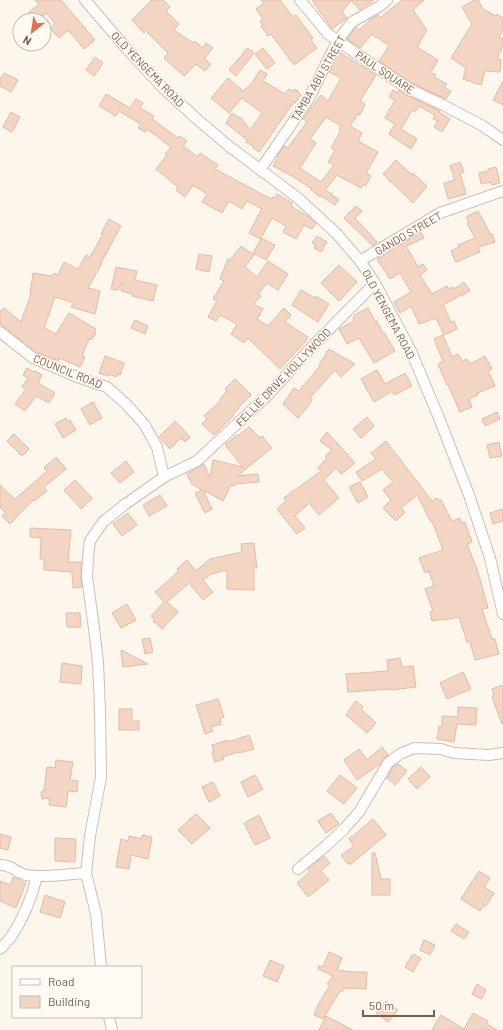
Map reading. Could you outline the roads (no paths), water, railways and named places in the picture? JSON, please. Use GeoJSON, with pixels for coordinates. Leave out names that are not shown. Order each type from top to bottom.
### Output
{"type":"FeatureCollection","features":[{"type":"Feature","properties":{"kind":"street","name":"OLD YENGEMA ROAD"},"geometry":{"type":"LineString","coordinates":[[85,0],[163,88],[220,138],[298,198],[336,233],[360,261],[375,283],[411,351],[469,495],[490,558],[503,614]]}},
{"type":"Feature","properties":{"kind":"street","name":"PAUL SQUARE"},"geometry":{"type":"LineString","coordinates":[[300,0],[328,34],[407,88],[477,123],[503,140]]}},
{"type":"Feature","properties":{"kind":"street","name":"TAMBA ABU STREET"},"geometry":{"type":"LineString","coordinates":[[260,170],[308,100],[338,40],[352,22],[380,6],[387,0]]}},
{"type":"Feature","properties":{"kind":"street","name":"GANDO STREET"},"geometry":{"type":"LineString","coordinates":[[360,261],[440,213],[503,192]]}},
{"type":"Feature","properties":{"kind":"street","name":"FELLIE DRIVE HOLLYWOOD"},"geometry":{"type":"LineString","coordinates":[[101,966],[96,914],[86,873],[90,836],[101,777],[98,662],[87,577],[90,541],[102,522],[164,477],[197,461],[218,442],[268,395],[306,353],[375,283]]}},
{"type":"Feature","properties":{"kind":"street","name":"COUNCIL ROAD"},"geometry":{"type":"LineString","coordinates":[[0,332],[33,358],[77,377],[107,387],[127,405],[144,424],[157,447],[164,477]]}},
{"type":"Feature","properties":{"kind":"street"},"geometry":{"type":"LineString","coordinates":[[298,869],[344,829],[359,812],[388,763],[400,754],[414,748],[441,749],[454,753],[489,755],[503,753]]}},
{"type":"Feature","properties":{"kind":"street"},"geometry":{"type":"LineString","coordinates":[[2,864],[24,874],[37,876],[86,873]]}},
{"type":"Feature","properties":{"kind":"street"},"geometry":{"type":"LineString","coordinates":[[0,949],[10,938],[20,922],[34,888],[37,876]]}},
{"type":"Feature","properties":{"kind":"street"},"geometry":{"type":"LineString","coordinates":[[109,1018],[112,1030]]}}]}
